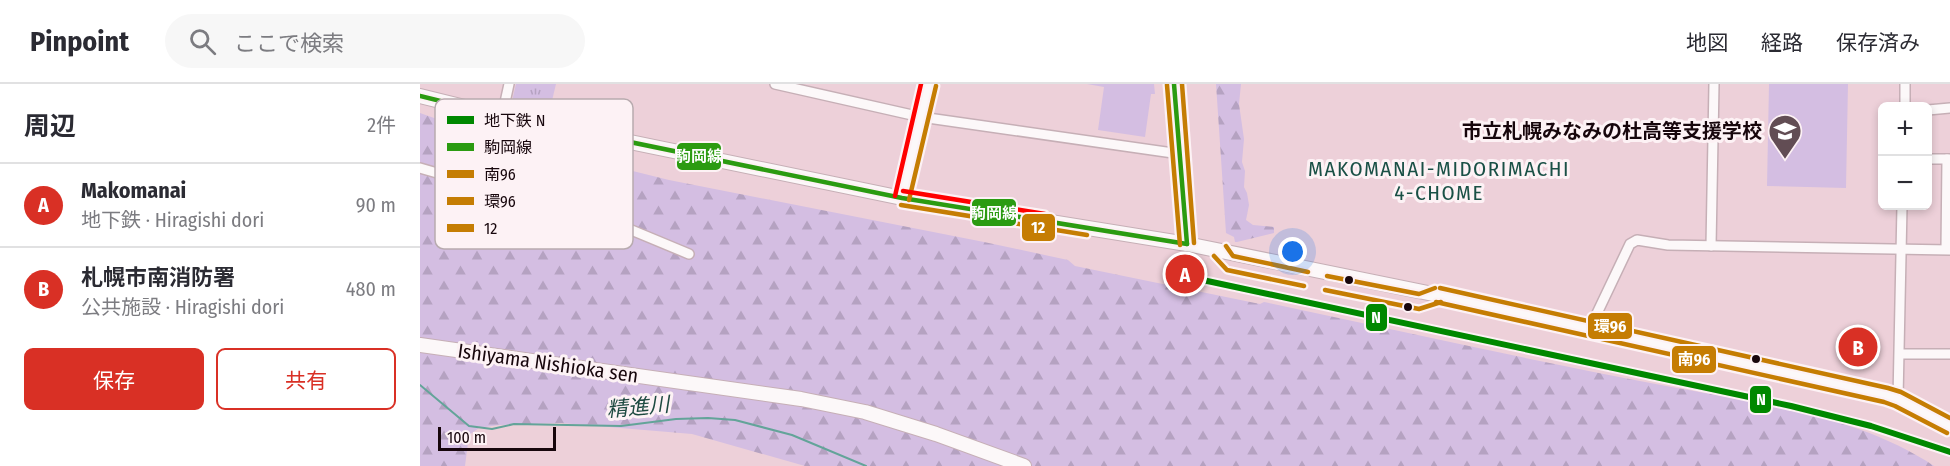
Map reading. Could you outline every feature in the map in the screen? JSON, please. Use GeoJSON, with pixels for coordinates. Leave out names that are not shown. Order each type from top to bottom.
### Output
{"type":"FeatureCollection","features":[{"type":"Feature","properties":{"kind":"street"},"geometry":{"type":"LineString","coordinates":[[506,99],[509,84]]}},
{"type":"Feature","properties":{"kind":"street"},"geometry":{"type":"LineString","coordinates":[[775,84],[921,117],[1180,154]]}},
{"type":"Feature","properties":{"kind":"street"},"geometry":{"type":"LineString","coordinates":[[902,198],[929,84]]}},
{"type":"Feature","properties":{"kind":"street"},"geometry":{"type":"LineString","coordinates":[[1174,84],[1187,244]]}},
{"type":"Feature","properties":{"kind":"street"},"geometry":{"type":"LineString","coordinates":[[1711,246],[1714,84]]}},
{"type":"Feature","properties":{"kind":"street"},"geometry":{"type":"LineString","coordinates":[[1905,84],[1905,102]]}},
{"type":"Feature","properties":{"kind":"street"},"geometry":{"type":"LineString","coordinates":[[420,96],[435,100]]}},
{"type":"Feature","properties":{"kind":"street"},"geometry":{"type":"LineString","coordinates":[[1932,110],[1950,108]]}},
{"type":"Feature","properties":{"kind":"street"},"geometry":{"type":"LineString","coordinates":[[633,143],[902,198],[1187,244],[1433,294],[1847,385],[1898,399],[1950,426]]}},
{"type":"Feature","properties":{"kind":"street"},"geometry":{"type":"LineString","coordinates":[[1590,328],[1633,242],[1637,240],[1661,244],[1711,246],[1948,249],[1949,159],[1932,159]]}},
{"type":"Feature","properties":{"kind":"street"},"geometry":{"type":"LineString","coordinates":[[420,168],[435,172]]}},
{"type":"Feature","properties":{"kind":"street"},"geometry":{"type":"LineString","coordinates":[[1898,399],[1902,210]]}},
{"type":"Feature","properties":{"kind":"street"},"geometry":{"type":"LineString","coordinates":[[633,231],[689,254]]}},
{"type":"Feature","properties":{"kind":"street","name":"Ishiyama Nishioka sen"},"geometry":{"type":"LineString","coordinates":[[420,345],[801,399],[866,412],[936,434],[1023,466]]}},
{"type":"Feature","properties":{"kind":"street"},"geometry":{"type":"LineString","coordinates":[[1899,354],[1950,354]]}},
{"type":"Feature","properties":{"kind":"green space"},"geometry":{"type":"Polygon","coordinates":[[[516,84],[556,84],[552,99],[512,99],[516,84]]]}},
{"type":"Feature","properties":{"kind":"green space"},"geometry":{"type":"Polygon","coordinates":[[[1087,84],[1154,84],[1155,94],[1151,94],[1145,137],[1098,130],[1104,87],[1087,84]]]}},
{"type":"Feature","properties":{"kind":"green space"},"geometry":{"type":"Polygon","coordinates":[[[1216,84],[1241,84],[1239,104],[1244,139],[1242,162],[1245,171],[1244,187],[1249,205],[1246,220],[1253,225],[1274,227],[1274,233],[1235,242],[1234,237],[1226,233],[1216,84]]]}},
{"type":"Feature","properties":{"kind":"green space"},"geometry":{"type":"Polygon","coordinates":[[[1769,84],[1848,84],[1846,188],[1767,186],[1769,84]]]}},
{"type":"Feature","properties":{"kind":"green space"},"geometry":{"type":"Polygon","coordinates":[[[420,113],[435,118],[435,249],[633,249],[633,171],[1068,260],[1075,266],[1260,304],[1264,302],[1561,365],[1802,412],[1871,434],[1904,448],[1934,466],[805,466],[692,434],[561,423],[479,428],[469,435],[465,466],[420,466],[420,113]]]}},
{"type":"Feature","properties":{"kind":"waterway","name":"精進川"},"geometry":{"type":"LineString","coordinates":[[420,385],[469,426],[492,429],[514,424],[621,426],[676,419],[735,420],[792,435],[866,466]]}},
{"type":"Feature","properties":{"kind":"metro line","name":"N"},"geometry":{"type":"LineString","coordinates":[[1184,276],[1791,406],[1871,426],[1950,452]]}},
{"type":"Feature","properties":{"kind":"transit line"},"geometry":{"type":"LineString","coordinates":[[895,196],[921,84]]}},
{"type":"Feature","properties":{"kind":"transit line","name":"駒岡線"},"geometry":{"type":"LineString","coordinates":[[1174,84],[1187,244]]}},
{"type":"Feature","properties":{"kind":"transit line","name":"環96"},"geometry":{"type":"LineString","coordinates":[[1182,84],[1194,243]]}},
{"type":"Feature","properties":{"kind":"transit line","name":"南96"},"geometry":{"type":"LineString","coordinates":[[1167,85],[1180,245]]}},
{"type":"Feature","properties":{"kind":"transit line","name":"12"},"geometry":{"type":"LineString","coordinates":[[909,200],[936,86]]}},
{"type":"Feature","properties":{"kind":"transit line","name":"駒岡線"},"geometry":{"type":"LineString","coordinates":[[420,96],[435,100]]}},
{"type":"Feature","properties":{"kind":"transit line","name":"駒岡線"},"geometry":{"type":"LineString","coordinates":[[633,143],[902,198],[1187,244]]}},
{"type":"Feature","properties":{"kind":"transit line"},"geometry":{"type":"LineString","coordinates":[[903,191],[1045,214]]}},
{"type":"Feature","properties":{"kind":"transit line","name":"12"},"geometry":{"type":"LineString","coordinates":[[901,205],[1087,235]]}},
{"type":"Feature","properties":{"kind":"transit line","name":"環96"},"geometry":{"type":"LineString","coordinates":[[1226,246],[1233,256],[1308,272]]}},
{"type":"Feature","properties":{"kind":"transit line","name":"南96"},"geometry":{"type":"LineString","coordinates":[[1214,256],[1227,270],[1304,286]]}},
{"type":"Feature","properties":{"kind":"transit line","name":"環96"},"geometry":{"type":"LineString","coordinates":[[1327,276],[1419,294],[1435,288]]}},
{"type":"Feature","properties":{"kind":"transit line","name":"環96"},"geometry":{"type":"LineString","coordinates":[[1440,288],[1888,388],[1901,392],[1950,418]]}},
{"type":"Feature","properties":{"kind":"transit line","name":"南96"},"geometry":{"type":"LineString","coordinates":[[1325,290],[1419,309],[1441,302]]}},
{"type":"Feature","properties":{"kind":"transit line","name":"南96"},"geometry":{"type":"LineString","coordinates":[[1436,302],[1884,402],[1947,433]]}},
{"type":"Feature","properties":{"kind":"place","name":"市立札幌みなみの杜高等支援学校"},"geometry":{"type":"Point","coordinates":[1785,160]}},
{"type":"Feature","properties":{"kind":"place","name":"Makomanai"},"geometry":{"type":"Point","coordinates":[1185,274]}},
{"type":"Feature","properties":{"kind":"place","name":"札幌市南消防署"},"geometry":{"type":"Point","coordinates":[1858,347]}},
{"type":"Feature","properties":{"kind":"district","name":"MAKOMANAI-MIDORIMACHI 4-CHOME"},"geometry":{"type":"Point","coordinates":[1439,181]}}]}
